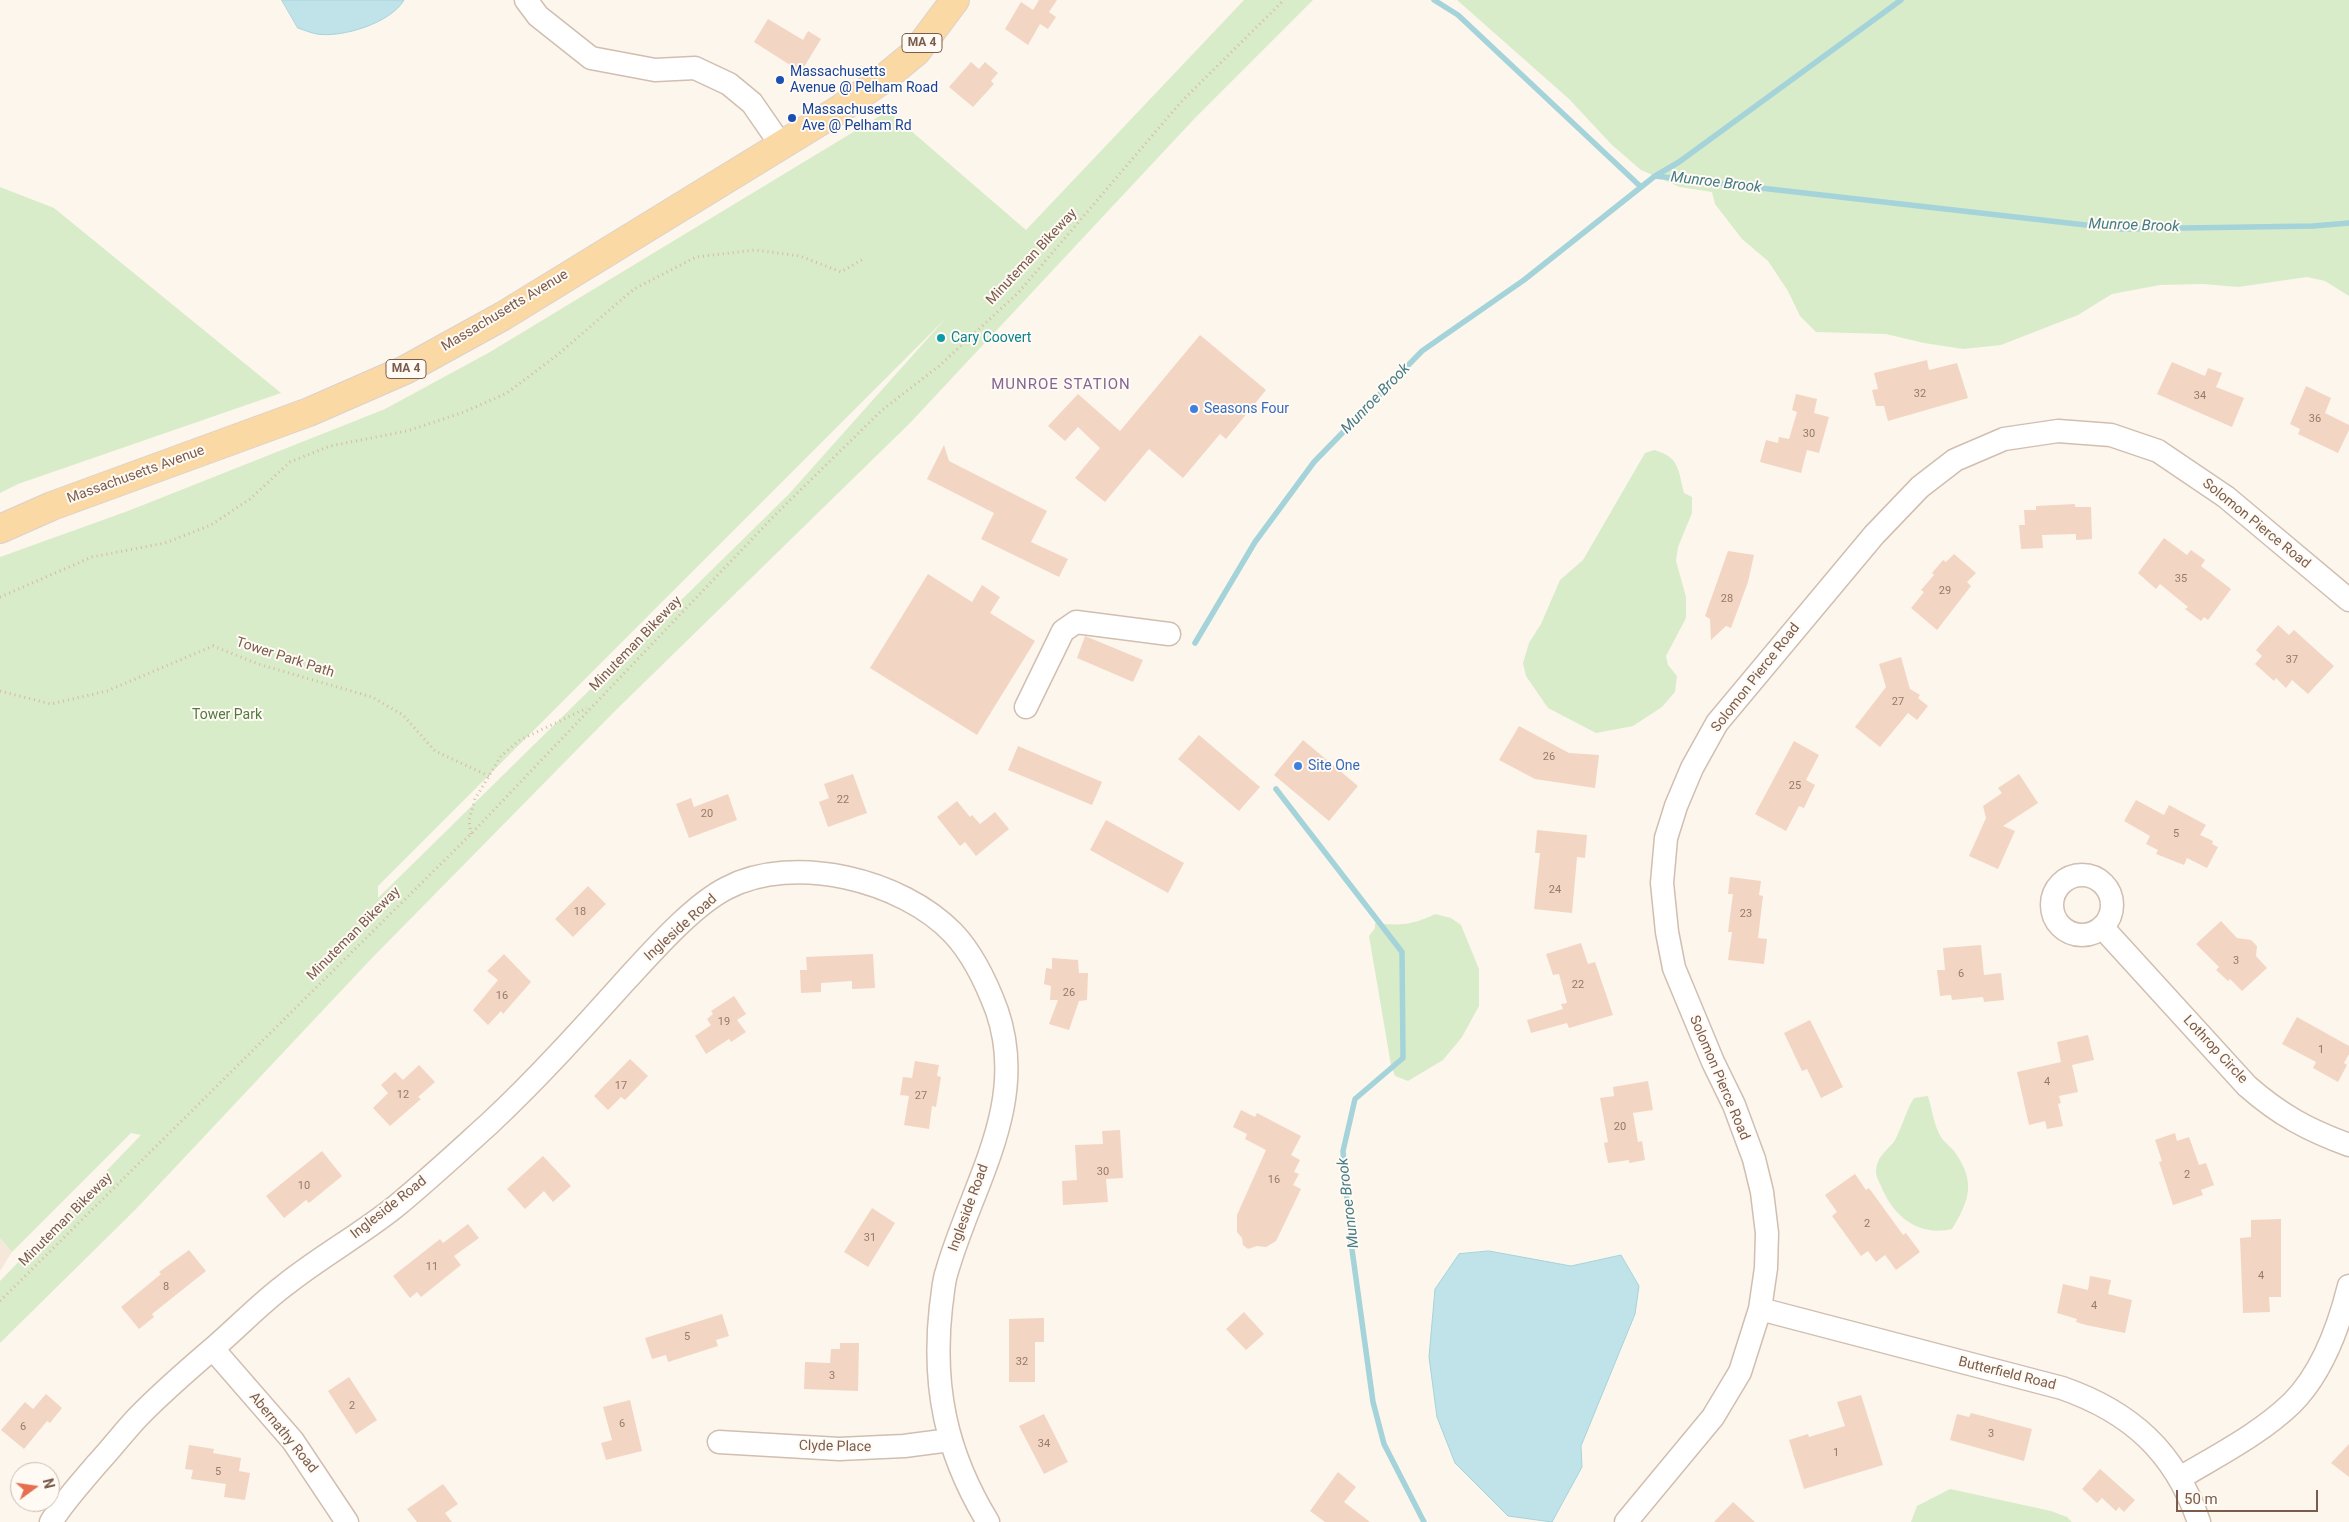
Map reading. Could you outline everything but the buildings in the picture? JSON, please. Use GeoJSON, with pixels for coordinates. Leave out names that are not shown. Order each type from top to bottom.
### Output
{"type":"FeatureCollection","features":[{"type":"Feature","properties":{"kind":"main road","name":"Massachusetts Avenue"},"geometry":{"type":"LineString","coordinates":[[0,529],[52,506],[309,412],[405,370],[503,316],[837,111],[897,70],[916,52],[955,0]]}},
{"type":"Feature","properties":{"kind":"street"},"geometry":{"type":"LineString","coordinates":[[526,0],[538,16],[591,58],[655,70],[695,68],[729,84],[752,103],[781,145]]}},
{"type":"Feature","properties":{"kind":"street","name":"Solomon Pierce Road"},"geometry":{"type":"LineString","coordinates":[[1626,1522],[1713,1417],[1740,1372],[1760,1309],[1767,1259],[1767,1233],[1762,1192],[1754,1159],[1734,1105],[1709,1054],[1674,968],[1667,932],[1663,874],[1666,838],[1676,806],[1692,768],[1717,722],[1815,603],[1874,535],[1920,486],[1955,460],[2004,439],[2058,431],[2112,435],[2158,451],[2226,497],[2349,600]]}},
{"type":"Feature","properties":{"kind":"street"},"geometry":{"type":"LineString","coordinates":[[1026,707],[1063,631],[1076,622],[1169,634]]}},
{"type":"Feature","properties":{"kind":"street","name":"Ingleside Road"},"geometry":{"type":"LineString","coordinates":[[51,1522],[62,1505],[138,1417],[285,1285],[394,1208],[492,1121],[548,1065],[651,954],[701,906],[726,888],[754,878],[784,872],[815,872],[844,878],[904,897],[933,915],[955,935],[971,958],[987,985],[998,1015],[1004,1039],[1007,1069],[1005,1098],[999,1127],[945,1275],[939,1326],[938,1381],[950,1440],[961,1471],[988,1522]]}},
{"type":"Feature","properties":{"kind":"street","name":"Lothrop Circle"},"geometry":{"type":"LineString","coordinates":[[2102,927],[2247,1086],[2271,1107],[2310,1129],[2349,1145]]}},
{"type":"Feature","properties":{"kind":"street"},"geometry":{"type":"LineString","coordinates":[[2180,1478],[2254,1432],[2292,1403],[2313,1376],[2331,1340],[2349,1286]]}},
{"type":"Feature","properties":{"kind":"street","name":"Butterfield Road"},"geometry":{"type":"LineString","coordinates":[[1760,1309],[2062,1388],[2087,1397],[2112,1410],[2136,1427],[2166,1458],[2180,1478],[2199,1522]]}},
{"type":"Feature","properties":{"kind":"street","name":"Abernathy Road"},"geometry":{"type":"LineString","coordinates":[[213,1348],[292,1440],[347,1522]]}},
{"type":"Feature","properties":{"kind":"street","name":"Clyde Place"},"geometry":{"type":"LineString","coordinates":[[719,1442],[839,1449],[904,1446],[950,1440]]}},
{"type":"Feature","properties":{"kind":"path","name":"Minuteman Bikeway"},"geometry":{"type":"LineString","coordinates":[[0,1301],[471,834],[774,516],[881,411],[939,366],[1018,293],[1182,102],[1284,0]]}},
{"type":"Feature","properties":{"kind":"path"},"geometry":{"type":"LineString","coordinates":[[0,597],[92,557],[165,543],[210,525],[250,499],[290,462],[298,458],[330,446],[407,431],[464,412],[507,393],[556,356],[634,289],[696,256],[755,250],[800,256],[841,272],[863,259]]}},
{"type":"Feature","properties":{"kind":"path","name":"Tower Park Path"},"geometry":{"type":"LineString","coordinates":[[0,691],[51,704],[106,691],[213,646],[261,665],[372,697],[403,715],[435,751],[489,776]]}},
{"type":"Feature","properties":{"kind":"path"},"geometry":{"type":"LineString","coordinates":[[471,834],[469,820],[475,799],[502,756],[520,740],[590,707]]}},
{"type":"Feature","properties":{"kind":"shaded area"},"geometry":{"type":"Polygon","coordinates":[[[0,1238],[12,1252],[0,1271],[0,1238]]]}},
{"type":"Feature","properties":{"kind":"green space","name":"Tower Park"},"geometry":{"type":"Polygon","coordinates":[[[1244,0],[1313,0],[1195,118],[910,423],[615,711],[372,958],[136,1209],[0,1343],[0,1281],[141,1135],[131,1133],[12,1252],[0,1238],[0,557],[128,511],[385,409],[490,352],[888,111],[1026,230],[1244,0]],[[945,319],[378,886],[378,898],[789,494],[945,319]]]}},
{"type":"Feature","properties":{"kind":"green space"},"geometry":{"type":"Polygon","coordinates":[[[1457,0],[2349,0],[2349,296],[2325,281],[2307,277],[2238,287],[2203,284],[2160,285],[2112,294],[2078,315],[2001,345],[1963,349],[1924,343],[1886,334],[1816,332],[1800,316],[1788,291],[1768,261],[1742,239],[1715,204],[1712,192],[1680,187],[1641,170],[1612,145],[1569,99],[1457,0]]]}},
{"type":"Feature","properties":{"kind":"green space"},"geometry":{"type":"Polygon","coordinates":[[[0,187],[54,208],[281,393],[18,484],[0,493],[0,187]]]}},
{"type":"Feature","properties":{"kind":"green space"},"geometry":{"type":"Polygon","coordinates":[[[1654,450],[1669,456],[1679,471],[1684,493],[1692,497],[1692,513],[1678,547],[1676,561],[1686,597],[1686,618],[1666,656],[1668,665],[1677,676],[1675,692],[1662,707],[1633,726],[1596,733],[1548,708],[1526,676],[1523,663],[1529,643],[1541,624],[1560,580],[1583,560],[1645,453],[1654,450]]]}},
{"type":"Feature","properties":{"kind":"green space"},"geometry":{"type":"Polygon","coordinates":[[[1435,914],[1451,918],[1461,925],[1479,969],[1479,1006],[1462,1037],[1443,1060],[1408,1081],[1395,1076],[1391,1065],[1369,936],[1375,928],[1375,923],[1406,924],[1435,914]]]}},
{"type":"Feature","properties":{"kind":"green space"},"geometry":{"type":"Polygon","coordinates":[[[1928,1096],[1939,1133],[1961,1162],[1968,1181],[1966,1199],[1958,1219],[1952,1229],[1940,1231],[1918,1227],[1900,1215],[1886,1197],[1876,1174],[1879,1159],[1896,1139],[1914,1098],[1928,1096]]]}},
{"type":"Feature","properties":{"kind":"green space"},"geometry":{"type":"Polygon","coordinates":[[[1950,1489],[2051,1511],[2067,1517],[2072,1522],[1911,1522],[1917,1506],[1950,1489]]]}},
{"type":"Feature","properties":{"kind":"water"},"geometry":{"type":"Polygon","coordinates":[[[282,0],[404,0],[398,8],[377,22],[352,31],[327,35],[315,34],[298,28],[282,0]]]}},
{"type":"Feature","properties":{"kind":"water"},"geometry":{"type":"Polygon","coordinates":[[[1489,1251],[1571,1266],[1621,1255],[1639,1286],[1635,1314],[1581,1446],[1582,1467],[1552,1522],[1508,1516],[1455,1463],[1437,1417],[1429,1357],[1435,1289],[1459,1254],[1489,1251]]]}},
{"type":"Feature","properties":{"kind":"waterway"},"geometry":{"type":"LineString","coordinates":[[1434,0],[1458,15],[1641,187]]}},
{"type":"Feature","properties":{"kind":"waterway"},"geometry":{"type":"LineString","coordinates":[[1655,176],[1679,162],[1901,0]]}},
{"type":"Feature","properties":{"kind":"waterway","name":"Munroe Brook"},"geometry":{"type":"LineString","coordinates":[[1195,643],[1255,542],[1314,462],[1422,351],[1524,280],[1655,176],[2121,229],[2313,226],[2349,223]]}},
{"type":"Feature","properties":{"kind":"waterway","name":"Munroe Brook"},"geometry":{"type":"LineString","coordinates":[[1276,789],[1402,952],[1403,1058],[1355,1099],[1343,1151],[1350,1235],[1373,1402],[1384,1444],[1424,1522]]}},
{"type":"Feature","properties":{"kind":"place","name":"Massachusetts Avenue @ Pelham Road"},"geometry":{"type":"Point","coordinates":[780,80]}},
{"type":"Feature","properties":{"kind":"place","name":"Massachusetts Ave @ Pelham Rd"},"geometry":{"type":"Point","coordinates":[792,118]}},
{"type":"Feature","properties":{"kind":"place","name":"Cary Coovert"},"geometry":{"type":"Point","coordinates":[941,338]}},
{"type":"Feature","properties":{"kind":"place","name":"Seasons Four"},"geometry":{"type":"Point","coordinates":[1194,409]}},
{"type":"Feature","properties":{"kind":"place","name":"Site One"},"geometry":{"type":"Point","coordinates":[1298,766]}},
{"type":"Feature","properties":{"kind":"district","name":"MUNROE STATION"},"geometry":{"type":"Point","coordinates":[1061,385]}}]}
